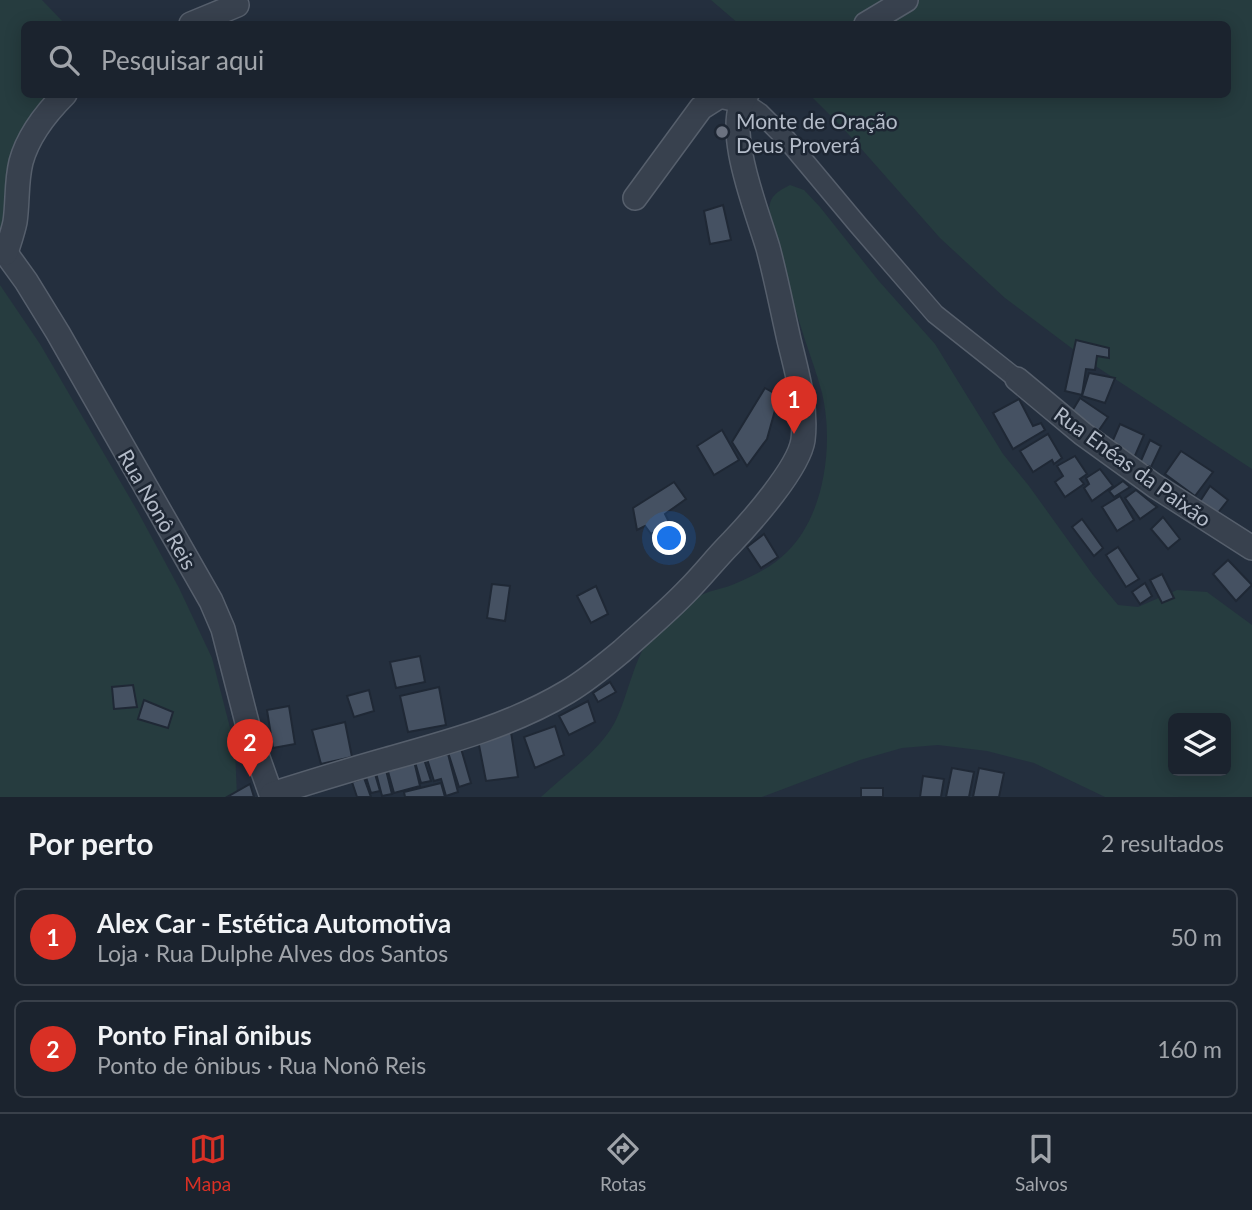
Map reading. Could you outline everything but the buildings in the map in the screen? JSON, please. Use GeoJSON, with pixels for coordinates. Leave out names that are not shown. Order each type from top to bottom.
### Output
{"type":"FeatureCollection","features":[{"type":"Feature","properties":{"kind":"street"},"geometry":{"type":"LineString","coordinates":[[871,21],[906,0]]}},
{"type":"Feature","properties":{"kind":"street"},"geometry":{"type":"LineString","coordinates":[[198,21],[237,5]]}},
{"type":"Feature","properties":{"kind":"street"},"geometry":{"type":"LineString","coordinates":[[3,249],[15,224],[17,184],[22,159],[38,125],[61,98]]}},
{"type":"Feature","properties":{"kind":"street"},"geometry":{"type":"LineString","coordinates":[[635,198],[701,108],[717,98]]}},
{"type":"Feature","properties":{"kind":"street"},"geometry":{"type":"LineString","coordinates":[[272,795],[444,743],[521,716],[568,692],[615,657],[687,591],[751,521],[790,470],[802,443],[804,425],[801,391],[767,246],[748,185],[740,148],[739,127],[745,98]]}},
{"type":"Feature","properties":{"kind":"street"},"geometry":{"type":"LineString","coordinates":[[746,98],[788,140],[935,314],[1017,379]]}},
{"type":"Feature","properties":{"kind":"street","name":"Rua Nonô Reis"},"geometry":{"type":"LineString","coordinates":[[3,249],[58,333],[211,601],[223,629],[251,738],[272,795]]}},
{"type":"Feature","properties":{"kind":"street","name":"Rua Enéas da Paixão"},"geometry":{"type":"LineString","coordinates":[[1017,379],[1083,434],[1155,486],[1252,548]]}},
{"type":"Feature","properties":{"kind":"green space"},"geometry":{"type":"Polygon","coordinates":[[[0,0],[42,0],[62,21],[21,21],[21,98],[55,98],[3,235],[0,231],[0,0]]]}},
{"type":"Feature","properties":{"kind":"green space"},"geometry":{"type":"Polygon","coordinates":[[[711,0],[1252,0],[1252,469],[1094,365],[1005,298],[940,238],[813,98],[1231,98],[1231,21],[736,21],[711,0]]]}},
{"type":"Feature","properties":{"kind":"green space"},"geometry":{"type":"Polygon","coordinates":[[[790,185],[804,190],[935,344],[1003,454],[1118,605],[1138,607],[1177,590],[1207,592],[1252,625],[1252,797],[1105,797],[1034,763],[987,751],[938,745],[902,748],[860,760],[762,797],[541,797],[591,753],[608,733],[620,712],[641,653],[653,635],[691,601],[747,579],[775,562],[800,537],[818,499],[826,456],[826,413],[772,230],[769,208],[776,194],[790,185]]]}},
{"type":"Feature","properties":{"kind":"green space"},"geometry":{"type":"Polygon","coordinates":[[[0,285],[40,344],[138,512],[179,588],[212,658],[235,747],[237,797],[0,797],[0,285]]]}},
{"type":"Feature","properties":{"kind":"place","name":"Monte de Oração Deus Proverá"},"geometry":{"type":"Point","coordinates":[722,132]}},
{"type":"Feature","properties":{"kind":"place","name":"Alex Car - Estética Automotiva"},"geometry":{"type":"Point","coordinates":[794,434]}},
{"type":"Feature","properties":{"kind":"place","name":"Ponto Final õnibus"},"geometry":{"type":"Point","coordinates":[250,777]}}]}
